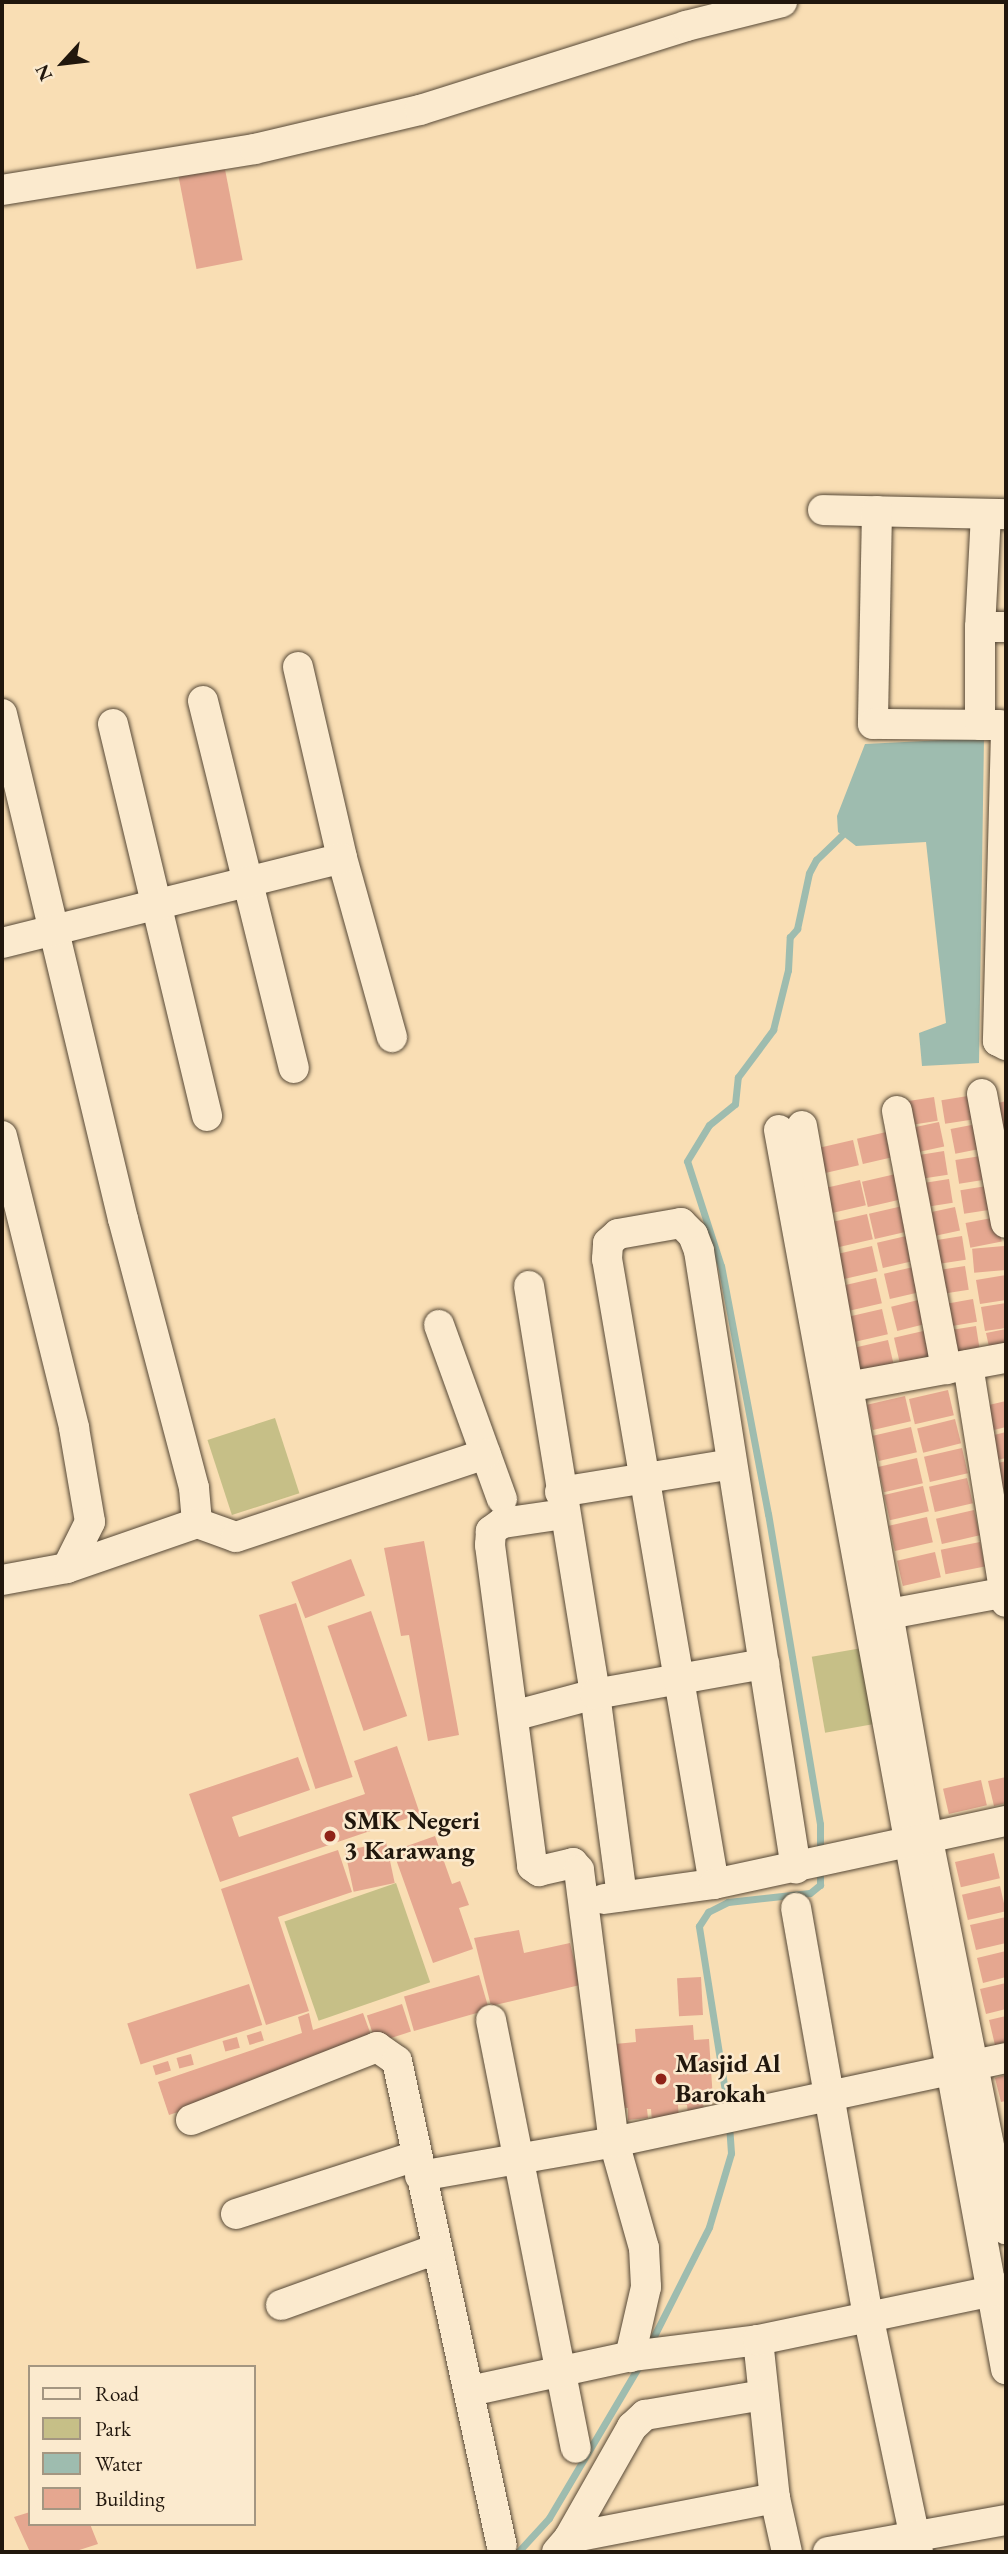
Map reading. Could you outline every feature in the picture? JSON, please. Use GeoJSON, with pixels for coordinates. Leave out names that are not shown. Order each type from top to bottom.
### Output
{"type":"FeatureCollection","features":[{"type":"Feature","properties":{"kind":"street"},"geometry":{"type":"LineString","coordinates":[[2,190],[255,149],[420,110],[686,26],[782,2]]}},
{"type":"Feature","properties":{"kind":"street"},"geometry":{"type":"LineString","coordinates":[[823,510],[996,514],[993,627],[997,728],[998,1041],[1006,1045]]}},
{"type":"Feature","properties":{"kind":"street"},"geometry":{"type":"LineString","coordinates":[[877,511],[873,724],[997,728]]}},
{"type":"Feature","properties":{"kind":"street"},"geometry":{"type":"LineString","coordinates":[[298,667],[342,858],[392,1037]]}},
{"type":"Feature","properties":{"kind":"street"},"geometry":{"type":"LineString","coordinates":[[203,701],[250,880],[294,1068]]}},
{"type":"Feature","properties":{"kind":"street"},"geometry":{"type":"LineString","coordinates":[[2,713],[52,928],[194,1488],[197,1523]]}},
{"type":"Feature","properties":{"kind":"street"},"geometry":{"type":"LineString","coordinates":[[113,724],[207,1116]]}},
{"type":"Feature","properties":{"kind":"street"},"geometry":{"type":"LineString","coordinates":[[2,943],[155,902],[342,858]]}},
{"type":"Feature","properties":{"kind":"street"},"geometry":{"type":"LineString","coordinates":[[982,1094],[1006,1223]]}},
{"type":"Feature","properties":{"kind":"street"},"geometry":{"type":"LineString","coordinates":[[881,1616],[1006,1595],[957,1367],[897,1111]]}},
{"type":"Feature","properties":{"kind":"street"},"geometry":{"type":"LineString","coordinates":[[790,1128],[881,1616],[918,1842],[961,2069],[999,2289],[1006,2369]]}},
{"type":"Feature","properties":{"kind":"street"},"geometry":{"type":"LineString","coordinates":[[2,1136],[74,1428],[90,1522],[67,1568]]}},
{"type":"Feature","properties":{"kind":"street"},"geometry":{"type":"LineString","coordinates":[[714,1884],[607,1259],[608,1243],[618,1234],[681,1223],[693,1235],[764,1664],[801,1867]]}},
{"type":"Feature","properties":{"kind":"street"},"geometry":{"type":"LineString","coordinates":[[529,1286],[595,1694],[622,1896]]}},
{"type":"Feature","properties":{"kind":"street"},"geometry":{"type":"LineString","coordinates":[[439,1325],[502,1499]]}},
{"type":"Feature","properties":{"kind":"street"},"geometry":{"type":"LineString","coordinates":[[838,1389],[1006,1358]]}},
{"type":"Feature","properties":{"kind":"street"},"geometry":{"type":"LineString","coordinates":[[2,1580],[67,1568],[197,1523],[236,1537],[486,1454]]}},
{"type":"Feature","properties":{"kind":"street"},"geometry":{"type":"LineString","coordinates":[[631,2356],[646,2287],[644,2248],[614,2142],[579,1870],[573,1863],[538,1871],[531,1866],[500,1632],[491,1531],[502,1523],[562,1503],[645,1480],[732,1464]]}},
{"type":"Feature","properties":{"kind":"street"},"geometry":{"type":"LineString","coordinates":[[513,1716],[595,1694],[764,1664]]}},
{"type":"Feature","properties":{"kind":"street"},"geometry":{"type":"LineString","coordinates":[[583,1902],[714,1884],[1006,1821]]}},
{"type":"Feature","properties":{"kind":"street"},"geometry":{"type":"LineString","coordinates":[[796,1908],[869,2315],[917,2544]]}},
{"type":"Feature","properties":{"kind":"street"},"geometry":{"type":"LineString","coordinates":[[491,2020],[563,2370],[576,2448]]}},
{"type":"Feature","properties":{"kind":"street"},"geometry":{"type":"LineString","coordinates":[[191,2120],[377,2047],[397,2061],[434,2250],[470,2391],[502,2545]]}},
{"type":"Feature","properties":{"kind":"street"},"geometry":{"type":"LineString","coordinates":[[236,2214],[418,2166],[519,2158],[614,2142],[1006,2058]]}},
{"type":"Feature","properties":{"kind":"street"},"geometry":{"type":"LineString","coordinates":[[961,2069],[1006,2229]]}},
{"type":"Feature","properties":{"kind":"street"},"geometry":{"type":"LineString","coordinates":[[281,2305],[434,2250]]}},
{"type":"Feature","properties":{"kind":"street"},"geometry":{"type":"LineString","coordinates":[[470,2391],[631,2356],[758,2340],[999,2289]]}},
{"type":"Feature","properties":{"kind":"street"},"geometry":{"type":"LineString","coordinates":[[758,2340],[775,2498],[787,2552]]}},
{"type":"Feature","properties":{"kind":"street"},"geometry":{"type":"LineString","coordinates":[[563,2545],[632,2427],[645,2415],[763,2395]]}},
{"type":"Feature","properties":{"kind":"street"},"geometry":{"type":"LineString","coordinates":[[563,2545],[775,2498]]}},
{"type":"Feature","properties":{"kind":"street"},"geometry":{"type":"LineString","coordinates":[[828,2552],[917,2544],[1006,2520]]}},
{"type":"Feature","properties":{"kind":"green space"},"geometry":{"type":"Polygon","coordinates":[[[275,1418],[299,1493],[232,1515],[207,1440],[275,1418]]]}},
{"type":"Feature","properties":{"kind":"green space"},"geometry":{"type":"Polygon","coordinates":[[[862,1648],[875,1724],[825,1733],[812,1657],[862,1648]]]}},
{"type":"Feature","properties":{"kind":"green space"},"geometry":{"type":"Polygon","coordinates":[[[396,1883],[430,1982],[319,2021],[284,1921],[396,1883]]]}},
{"type":"Feature","properties":{"kind":"water"},"geometry":{"type":"Polygon","coordinates":[[[984,738],[979,1063],[922,1066],[919,1033],[946,1023],[926,842],[856,846],[838,832],[837,816],[865,744],[984,738]]]}},
{"type":"Feature","properties":{"kind":"building"},"geometry":{"type":"Polygon","coordinates":[[[223,159],[243,260],[197,269],[177,168],[223,159]]]}},
{"type":"Feature","properties":{"kind":"building"},"geometry":{"type":"Polygon","coordinates":[[[974,1095],[978,1119],[945,1124],[941,1100],[974,1095]]]}},
{"type":"Feature","properties":{"kind":"building"},"geometry":{"type":"Polygon","coordinates":[[[934,1097],[938,1121],[906,1126],[902,1102],[934,1097]]]}},
{"type":"Feature","properties":{"kind":"building"},"geometry":{"type":"Polygon","coordinates":[[[1006,1101],[1006,1128],[993,1131],[987,1106],[1006,1101]]]}},
{"type":"Feature","properties":{"kind":"building"},"geometry":{"type":"Polygon","coordinates":[[[939,1122],[944,1146],[914,1153],[909,1128],[939,1122]]]}},
{"type":"Feature","properties":{"kind":"building"},"geometry":{"type":"Polygon","coordinates":[[[982,1123],[987,1148],[955,1154],[951,1129],[982,1123]]]}},
{"type":"Feature","properties":{"kind":"building"},"geometry":{"type":"Polygon","coordinates":[[[895,1130],[901,1155],[863,1164],[857,1139],[895,1130]]]}},
{"type":"Feature","properties":{"kind":"building"},"geometry":{"type":"Polygon","coordinates":[[[853,1140],[859,1165],[820,1174],[814,1149],[853,1140]]]}},
{"type":"Feature","properties":{"kind":"building"},"geometry":{"type":"Polygon","coordinates":[[[944,1151],[948,1175],[915,1180],[911,1156],[944,1151]]]}},
{"type":"Feature","properties":{"kind":"building"},"geometry":{"type":"Polygon","coordinates":[[[987,1155],[991,1179],[959,1184],[955,1160],[987,1155]]]}},
{"type":"Feature","properties":{"kind":"building"},"geometry":{"type":"Polygon","coordinates":[[[900,1173],[906,1198],[868,1207],[862,1182],[900,1173]]]}},
{"type":"Feature","properties":{"kind":"building"},"geometry":{"type":"Polygon","coordinates":[[[949,1179],[953,1203],[921,1208],[917,1184],[949,1179]]]}},
{"type":"Feature","properties":{"kind":"building"},"geometry":{"type":"Polygon","coordinates":[[[860,1180],[866,1205],[827,1214],[821,1189],[860,1180]]]}},
{"type":"Feature","properties":{"kind":"building"},"geometry":{"type":"Polygon","coordinates":[[[993,1185],[997,1209],[964,1214],[960,1190],[993,1185]]]}},
{"type":"Feature","properties":{"kind":"building"},"geometry":{"type":"Polygon","coordinates":[[[907,1205],[913,1230],[875,1239],[869,1214],[907,1205]]]}},
{"type":"Feature","properties":{"kind":"building"},"geometry":{"type":"Polygon","coordinates":[[[955,1207],[960,1230],[930,1237],[925,1213],[955,1207]]]}},
{"type":"Feature","properties":{"kind":"building"},"geometry":{"type":"Polygon","coordinates":[[[867,1214],[873,1239],[835,1248],[829,1223],[867,1214]]]}},
{"type":"Feature","properties":{"kind":"building"},"geometry":{"type":"Polygon","coordinates":[[[997,1217],[1002,1242],[970,1248],[966,1223],[997,1217]]]}},
{"type":"Feature","properties":{"kind":"building"},"geometry":{"type":"Polygon","coordinates":[[[915,1234],[921,1259],[883,1268],[877,1243],[915,1234]]]}},
{"type":"Feature","properties":{"kind":"building"},"geometry":{"type":"Polygon","coordinates":[[[962,1236],[966,1260],[933,1265],[929,1241],[962,1236]]]}},
{"type":"Feature","properties":{"kind":"building"},"geometry":{"type":"Polygon","coordinates":[[[872,1246],[878,1271],[840,1280],[834,1255],[872,1246]]]}},
{"type":"Feature","properties":{"kind":"building"},"geometry":{"type":"Polygon","coordinates":[[[1004,1246],[1006,1270],[974,1273],[972,1249],[1004,1246]]]}},
{"type":"Feature","properties":{"kind":"building"},"geometry":{"type":"Polygon","coordinates":[[[922,1265],[928,1290],[890,1299],[884,1274],[922,1265]]]}},
{"type":"Feature","properties":{"kind":"building"},"geometry":{"type":"Polygon","coordinates":[[[965,1266],[969,1290],[938,1295],[934,1271],[965,1266]]]}},
{"type":"Feature","properties":{"kind":"building"},"geometry":{"type":"Polygon","coordinates":[[[1006,1275],[1006,1300],[980,1304],[976,1280],[1006,1275]]]}},
{"type":"Feature","properties":{"kind":"building"},"geometry":{"type":"Polygon","coordinates":[[[876,1278],[882,1303],[844,1312],[838,1287],[876,1278]]]}},
{"type":"Feature","properties":{"kind":"building"},"geometry":{"type":"Polygon","coordinates":[[[930,1297],[936,1321],[897,1331],[891,1307],[930,1297]]]}},
{"type":"Feature","properties":{"kind":"building"},"geometry":{"type":"Polygon","coordinates":[[[973,1299],[977,1322],[946,1327],[942,1304],[973,1299]]]}},
{"type":"Feature","properties":{"kind":"building"},"geometry":{"type":"Polygon","coordinates":[[[1006,1303],[1006,1328],[985,1331],[981,1307],[1006,1303]]]}},
{"type":"Feature","properties":{"kind":"building"},"geometry":{"type":"Polygon","coordinates":[[[882,1309],[888,1334],[850,1343],[844,1318],[882,1309]]]}},
{"type":"Feature","properties":{"kind":"building"},"geometry":{"type":"Polygon","coordinates":[[[976,1326],[980,1350],[947,1355],[943,1331],[976,1326]]]}},
{"type":"Feature","properties":{"kind":"building"},"geometry":{"type":"Polygon","coordinates":[[[932,1329],[938,1354],[900,1363],[894,1338],[932,1329]]]}},
{"type":"Feature","properties":{"kind":"building"},"geometry":{"type":"Polygon","coordinates":[[[1006,1329],[1006,1354],[991,1356],[986,1333],[1006,1329]]]}},
{"type":"Feature","properties":{"kind":"building"},"geometry":{"type":"Polygon","coordinates":[[[888,1340],[894,1365],[856,1374],[850,1349],[888,1340]]]}},
{"type":"Feature","properties":{"kind":"building"},"geometry":{"type":"Polygon","coordinates":[[[948,1390],[954,1415],[915,1424],[909,1399],[948,1390]]]}},
{"type":"Feature","properties":{"kind":"building"},"geometry":{"type":"Polygon","coordinates":[[[905,1396],[911,1421],[873,1430],[867,1405],[905,1396]]]}},
{"type":"Feature","properties":{"kind":"building"},"geometry":{"type":"Polygon","coordinates":[[[1006,1401],[1006,1427],[982,1433],[976,1408],[1006,1401]]]}},
{"type":"Feature","properties":{"kind":"building"},"geometry":{"type":"Polygon","coordinates":[[[955,1419],[961,1443],[923,1453],[917,1428],[955,1419]]]}},
{"type":"Feature","properties":{"kind":"building"},"geometry":{"type":"Polygon","coordinates":[[[911,1427],[917,1452],[879,1461],[873,1436],[911,1427]]]}},
{"type":"Feature","properties":{"kind":"building"},"geometry":{"type":"Polygon","coordinates":[[[1006,1432],[1006,1458],[988,1462],[982,1438],[1006,1432]]]}},
{"type":"Feature","properties":{"kind":"building"},"geometry":{"type":"Polygon","coordinates":[[[962,1448],[968,1473],[930,1482],[924,1457],[962,1448]]]}},
{"type":"Feature","properties":{"kind":"building"},"geometry":{"type":"Polygon","coordinates":[[[917,1458],[923,1483],[884,1492],[878,1467],[917,1458]]]}},
{"type":"Feature","properties":{"kind":"building"},"geometry":{"type":"Polygon","coordinates":[[[1006,1461],[1006,1488],[993,1491],[987,1466],[1006,1461]]]}},
{"type":"Feature","properties":{"kind":"building"},"geometry":{"type":"Polygon","coordinates":[[[967,1478],[973,1503],[935,1512],[929,1487],[967,1478]]]}},
{"type":"Feature","properties":{"kind":"building"},"geometry":{"type":"Polygon","coordinates":[[[923,1486],[929,1511],[890,1520],[884,1495],[923,1486]]]}},
{"type":"Feature","properties":{"kind":"building"},"geometry":{"type":"Polygon","coordinates":[[[974,1510],[980,1535],[942,1544],[936,1519],[974,1510]]]}},
{"type":"Feature","properties":{"kind":"building"},"geometry":{"type":"Polygon","coordinates":[[[927,1517],[933,1542],[895,1551],[889,1526],[927,1517]]]}},
{"type":"Feature","properties":{"kind":"building"},"geometry":{"type":"Polygon","coordinates":[[[424,1541],[459,1735],[428,1741],[409,1635],[401,1636],[384,1548],[424,1541]]]}},
{"type":"Feature","properties":{"kind":"building"},"geometry":{"type":"Polygon","coordinates":[[[980,1542],[985,1567],[946,1574],[941,1550],[980,1542]]]}},
{"type":"Feature","properties":{"kind":"building"},"geometry":{"type":"Polygon","coordinates":[[[935,1552],[941,1577],[903,1586],[897,1561],[935,1552]]]}},
{"type":"Feature","properties":{"kind":"building"},"geometry":{"type":"Polygon","coordinates":[[[351,1559],[365,1595],[305,1618],[291,1582],[351,1559]]]}},
{"type":"Feature","properties":{"kind":"building"},"geometry":{"type":"Polygon","coordinates":[[[296,1603],[353,1777],[315,1789],[259,1615],[296,1603]]]}},
{"type":"Feature","properties":{"kind":"building"},"geometry":{"type":"Polygon","coordinates":[[[371,1611],[407,1716],[364,1731],[328,1626],[371,1611]]]}},
{"type":"Feature","properties":{"kind":"building"},"geometry":{"type":"Polygon","coordinates":[[[397,1746],[420,1814],[220,1882],[189,1794],[298,1757],[310,1790],[232,1817],[239,1837],[365,1794],[354,1761],[397,1746]]]}},
{"type":"Feature","properties":{"kind":"building"},"geometry":{"type":"Polygon","coordinates":[[[1006,1777],[1006,1803],[994,1806],[988,1781],[1006,1777]]]}},
{"type":"Feature","properties":{"kind":"building"},"geometry":{"type":"Polygon","coordinates":[[[981,1780],[987,1805],[949,1814],[943,1789],[981,1780]]]}},
{"type":"Feature","properties":{"kind":"building"},"geometry":{"type":"Polygon","coordinates":[[[435,1836],[452,1884],[460,1881],[469,1905],[459,1908],[473,1949],[433,1963],[393,1851],[435,1836]]]}},
{"type":"Feature","properties":{"kind":"building"},"geometry":{"type":"Polygon","coordinates":[[[386,1842],[395,1883],[354,1892],[345,1851],[386,1842]]]}},
{"type":"Feature","properties":{"kind":"building"},"geometry":{"type":"Polygon","coordinates":[[[338,1850],[352,1892],[278,1917],[309,2011],[266,2025],[221,1889],[338,1850]]]}},
{"type":"Feature","properties":{"kind":"building"},"geometry":{"type":"Polygon","coordinates":[[[994,1853],[1000,1878],[961,1887],[955,1862],[994,1853]]]}},
{"type":"Feature","properties":{"kind":"building"},"geometry":{"type":"Polygon","coordinates":[[[1000,1886],[1006,1911],[968,1920],[962,1895],[1000,1886]]]}},
{"type":"Feature","properties":{"kind":"building"},"geometry":{"type":"Polygon","coordinates":[[[1006,1917],[1006,1943],[976,1950],[970,1925],[1006,1917]]]}},
{"type":"Feature","properties":{"kind":"building"},"geometry":{"type":"Polygon","coordinates":[[[519,1930],[524,1953],[570,1943],[580,1985],[491,2006],[474,1938],[519,1930]]]}},
{"type":"Feature","properties":{"kind":"building"},"geometry":{"type":"Polygon","coordinates":[[[1006,1951],[1006,1977],[983,1983],[977,1958],[1006,1951]]]}},
{"type":"Feature","properties":{"kind":"building"},"geometry":{"type":"Polygon","coordinates":[[[479,1975],[489,2010],[414,2031],[404,1996],[479,1975]]]}},
{"type":"Feature","properties":{"kind":"building"},"geometry":{"type":"Polygon","coordinates":[[[701,1977],[703,2015],[679,2016],[677,1978],[701,1977]]]}},
{"type":"Feature","properties":{"kind":"building"},"geometry":{"type":"Polygon","coordinates":[[[1006,1983],[1006,2009],[986,2014],[980,1989],[1006,1983]]]}},
{"type":"Feature","properties":{"kind":"building"},"geometry":{"type":"Polygon","coordinates":[[[249,1984],[262,2025],[141,2064],[127,2024],[249,1984]]]}},
{"type":"Feature","properties":{"kind":"building"},"geometry":{"type":"Polygon","coordinates":[[[402,2004],[411,2032],[376,2043],[367,2015],[402,2004]]]}},
{"type":"Feature","properties":{"kind":"building"},"geometry":{"type":"Polygon","coordinates":[[[309,2013],[313,2030],[363,2013],[375,2046],[169,2115],[158,2082],[302,2033],[298,2017],[309,2013]]]}},
{"type":"Feature","properties":{"kind":"building"},"geometry":{"type":"Polygon","coordinates":[[[1006,2016],[1006,2042],[995,2045],[989,2020],[1006,2016]]]}},
{"type":"Feature","properties":{"kind":"building"},"geometry":{"type":"Polygon","coordinates":[[[693,2025],[694,2040],[709,2039],[713,2100],[703,2101],[704,2112],[688,2113],[687,2105],[678,2105],[679,2120],[652,2122],[651,2109],[647,2109],[648,2118],[628,2120],[628,2108],[620,2108],[615,2044],[636,2042],[635,2029],[693,2025]]]}},
{"type":"Feature","properties":{"kind":"building"},"geometry":{"type":"Polygon","coordinates":[[[261,2031],[264,2041],[250,2045],[247,2035],[261,2031]]]}},
{"type":"Feature","properties":{"kind":"building"},"geometry":{"type":"Polygon","coordinates":[[[237,2037],[240,2048],[225,2052],[223,2041],[237,2037]]]}},
{"type":"Feature","properties":{"kind":"building"},"geometry":{"type":"Polygon","coordinates":[[[191,2054],[194,2065],[179,2069],[177,2058],[191,2054]]]}},
{"type":"Feature","properties":{"kind":"building"},"geometry":{"type":"Polygon","coordinates":[[[168,2061],[171,2071],[156,2075],[153,2066],[168,2061]]]}},
{"type":"Feature","properties":{"kind":"building"},"geometry":{"type":"Polygon","coordinates":[[[1006,2075],[1006,2101],[1001,2102],[995,2078],[1006,2075]]]}},
{"type":"Feature","properties":{"kind":"building"},"geometry":{"type":"Polygon","coordinates":[[[28,2513],[28,2526],[91,2526],[98,2544],[73,2552],[30,2552],[14,2517],[28,2513]]]}},
{"type":"Feature","properties":{"kind":"waterway"},"geometry":{"type":"LineString","coordinates":[[820,1853],[820,1824],[768,1514],[721,1266],[687,1161],[709,1125],[735,1104],[738,1077],[773,1030],[788,970],[790,937],[797,929],[809,873],[816,860],[841,836]]}},
{"type":"Feature","properties":{"kind":"waterway"},"geometry":{"type":"LineString","coordinates":[[728,2110],[699,1926],[708,1912],[728,1902],[810,1893],[820,1885],[820,1868]]}},
{"type":"Feature","properties":{"kind":"waterway"},"geometry":{"type":"LineString","coordinates":[[650,2344],[709,2227],[731,2153],[729,2125]]}},
{"type":"Feature","properties":{"kind":"waterway"},"geometry":{"type":"LineString","coordinates":[[518,2552],[549,2518],[642,2361]]}},
{"type":"Feature","properties":{"kind":"place","name":"SMK Negeri 3 Karawang"},"geometry":{"type":"Point","coordinates":[330,1836]}},
{"type":"Feature","properties":{"kind":"place","name":"Masjid Al Barokah"},"geometry":{"type":"Point","coordinates":[661,2079]}}]}
